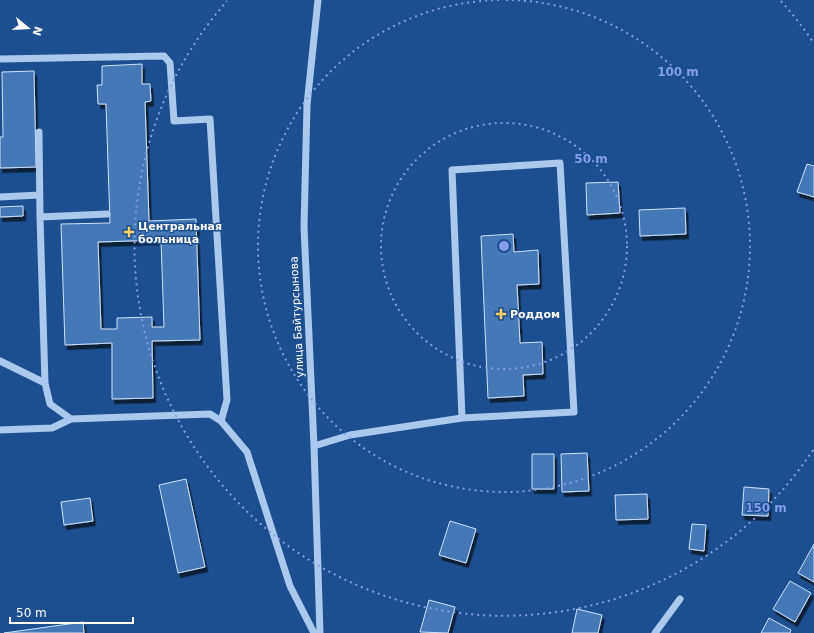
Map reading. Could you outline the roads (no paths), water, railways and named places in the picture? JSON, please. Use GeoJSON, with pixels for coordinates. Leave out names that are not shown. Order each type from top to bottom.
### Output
{"type":"FeatureCollection","features":[{"type":"Feature","properties":{"kind":"street","name":"улица Байтурсынова"},"geometry":{"type":"LineString","coordinates":[[318,0],[306,105],[304,227],[314,446],[320,633]]}},
{"type":"Feature","properties":{"kind":"street"},"geometry":{"type":"LineString","coordinates":[[0,59],[164,56],[170,63],[174,121],[210,119],[227,400],[221,421]]}},
{"type":"Feature","properties":{"kind":"street"},"geometry":{"type":"LineString","coordinates":[[39,132],[39,196],[45,383],[50,404],[71,419]]}},
{"type":"Feature","properties":{"kind":"street"},"geometry":{"type":"LineString","coordinates":[[314,446],[350,436],[462,418],[574,412],[560,163],[452,170],[462,418]]}},
{"type":"Feature","properties":{"kind":"street"},"geometry":{"type":"LineString","coordinates":[[0,197],[39,196]]}},
{"type":"Feature","properties":{"kind":"street"},"geometry":{"type":"LineString","coordinates":[[40,217],[107,214]]}},
{"type":"Feature","properties":{"kind":"street"},"geometry":{"type":"LineString","coordinates":[[0,361],[45,383]]}},
{"type":"Feature","properties":{"kind":"street"},"geometry":{"type":"LineString","coordinates":[[0,430],[52,428],[71,419],[210,414],[221,421],[247,452],[290,586],[314,633]]}},
{"type":"Feature","properties":{"kind":"street"},"geometry":{"type":"LineString","coordinates":[[654,633],[680,599]]}},
{"type":"Feature","properties":{"kind":"place","name":"Центральная больница"},"geometry":{"type":"Point","coordinates":[129,232]}},
{"type":"Feature","properties":{"kind":"place","name":"Роддом"},"geometry":{"type":"Point","coordinates":[501,314]}}]}
